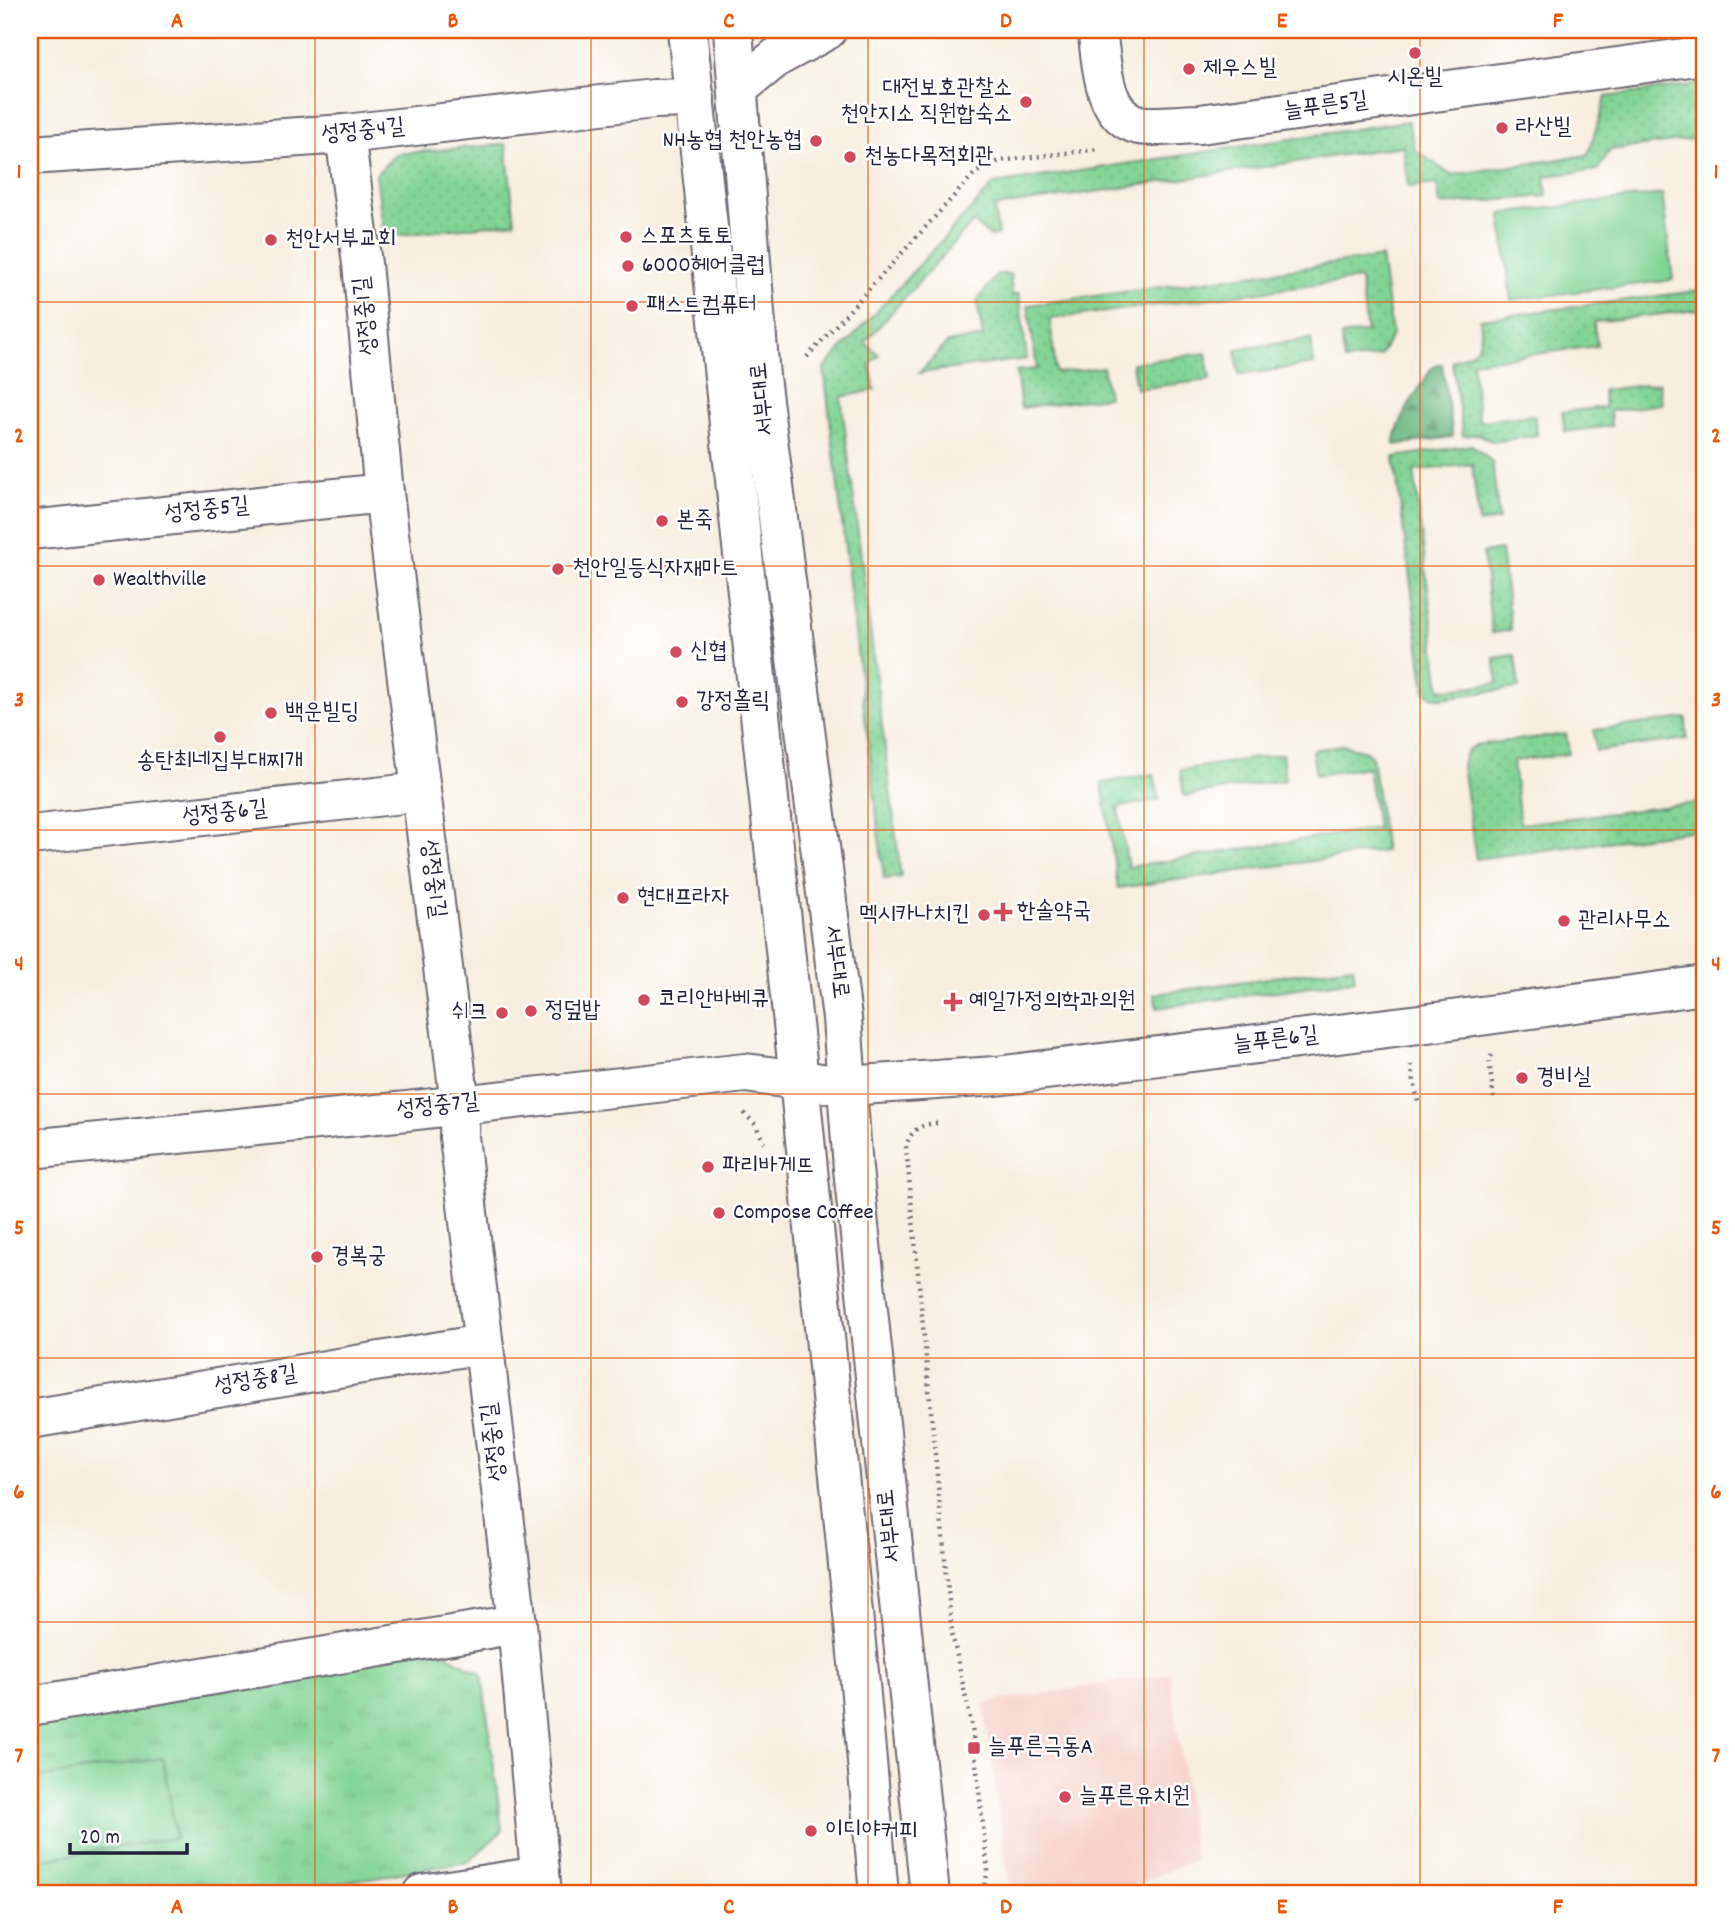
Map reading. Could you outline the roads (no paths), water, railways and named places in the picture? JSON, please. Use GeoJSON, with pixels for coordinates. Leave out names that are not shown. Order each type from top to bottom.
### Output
{"type":"FeatureCollection","features":[{"type":"Feature","properties":{"kind":"street","name":"서부대로"},"geometry":{"type":"LineString","coordinates":[[687,30],[799,1080],[879,1894]]}},
{"type":"Feature","properties":{"kind":"street","name":"서부대로"},"geometry":{"type":"LineString","coordinates":[[733,30],[740,87],[760,377],[842,1018],[846,1086],[930,1894]]}},
{"type":"Feature","properties":{"kind":"street"},"geometry":{"type":"LineString","coordinates":[[740,87],[777,57],[827,30]]}},
{"type":"Feature","properties":{"kind":"street","name":"늘푸른5길"},"geometry":{"type":"LineString","coordinates":[[1097,30],[1106,90],[1119,113],[1138,125],[1200,124],[1705,55]]}},
{"type":"Feature","properties":{"kind":"street","name":"성정중4길"},"geometry":{"type":"LineString","coordinates":[[30,155],[345,134],[695,97]]}},
{"type":"Feature","properties":{"kind":"street","name":"성정중1길"},"geometry":{"type":"LineString","coordinates":[[345,134],[362,264],[384,493],[460,1104],[459,1137],[517,1624],[541,1885],[422,1894]]}},
{"type":"Feature","properties":{"kind":"street","name":"성정중5길"},"geometry":{"type":"LineString","coordinates":[[30,530],[384,493]]}},
{"type":"Feature","properties":{"kind":"street","name":"성정중6길"},"geometry":{"type":"LineString","coordinates":[[30,835],[421,792]]}},
{"type":"Feature","properties":{"kind":"street","name":"늘푸른6길"},"geometry":{"type":"LineString","coordinates":[[846,1086],[1009,1074],[1444,1021],[1705,985]]}},
{"type":"Feature","properties":{"kind":"street","name":"성정중7길"},"geometry":{"type":"LineString","coordinates":[[30,1149],[745,1073],[846,1086]]}},
{"type":"Feature","properties":{"kind":"street","name":"성정중8길"},"geometry":{"type":"LineString","coordinates":[[30,1419],[483,1344]]}},
{"type":"Feature","properties":{"kind":"street"},"geometry":{"type":"LineString","coordinates":[[30,1706],[517,1624]]}},
{"type":"Feature","properties":{"kind":"place","name":"시온빌"},"geometry":{"type":"Point","coordinates":[1415,53]}},
{"type":"Feature","properties":{"kind":"place","name":"제우스빌"},"geometry":{"type":"Point","coordinates":[1189,69]}},
{"type":"Feature","properties":{"kind":"place","name":"대전보호관찰소 천안지소 직원합숙소"},"geometry":{"type":"Point","coordinates":[1026,102]}},
{"type":"Feature","properties":{"kind":"place","name":"라산빌"},"geometry":{"type":"Point","coordinates":[1502,128]}},
{"type":"Feature","properties":{"kind":"place","name":"NH농협 천안농협"},"geometry":{"type":"Point","coordinates":[816,141]}},
{"type":"Feature","properties":{"kind":"place","name":"천농다목적회관"},"geometry":{"type":"Point","coordinates":[850,157]}},
{"type":"Feature","properties":{"kind":"place","name":"스포츠토토"},"geometry":{"type":"Point","coordinates":[626,237]}},
{"type":"Feature","properties":{"kind":"place","name":"천안서부교회"},"geometry":{"type":"Point","coordinates":[271,240]}},
{"type":"Feature","properties":{"kind":"place","name":"6000헤어클럽"},"geometry":{"type":"Point","coordinates":[628,266]}},
{"type":"Feature","properties":{"kind":"place","name":"패스트컴퓨터"},"geometry":{"type":"Point","coordinates":[632,306]}},
{"type":"Feature","properties":{"kind":"place","name":"본죽"},"geometry":{"type":"Point","coordinates":[662,521]}},
{"type":"Feature","properties":{"kind":"place","name":"천안일등식자재마트"},"geometry":{"type":"Point","coordinates":[558,569]}},
{"type":"Feature","properties":{"kind":"place","name":"Wealthville"},"geometry":{"type":"Point","coordinates":[99,580]}},
{"type":"Feature","properties":{"kind":"place","name":"신협"},"geometry":{"type":"Point","coordinates":[676,652]}},
{"type":"Feature","properties":{"kind":"place","name":"강정홀릭"},"geometry":{"type":"Point","coordinates":[682,702]}},
{"type":"Feature","properties":{"kind":"place","name":"백운빌딩"},"geometry":{"type":"Point","coordinates":[271,713]}},
{"type":"Feature","properties":{"kind":"place","name":"송탄최네집부대찌개"},"geometry":{"type":"Point","coordinates":[220,737]}},
{"type":"Feature","properties":{"kind":"place","name":"현대프라자"},"geometry":{"type":"Point","coordinates":[623,898]}},
{"type":"Feature","properties":{"kind":"place","name":"한솔약국"},"geometry":{"type":"Point","coordinates":[1003,912]}},
{"type":"Feature","properties":{"kind":"place","name":"멕시카나치킨"},"geometry":{"type":"Point","coordinates":[984,915]}},
{"type":"Feature","properties":{"kind":"place","name":"관리사무소"},"geometry":{"type":"Point","coordinates":[1564,921]}},
{"type":"Feature","properties":{"kind":"place","name":"코리안바베큐"},"geometry":{"type":"Point","coordinates":[644,1000]}},
{"type":"Feature","properties":{"kind":"place","name":"예일가정의학과의원"},"geometry":{"type":"Point","coordinates":[953,1002]}},
{"type":"Feature","properties":{"kind":"place","name":"정덮밥"},"geometry":{"type":"Point","coordinates":[531,1011]}},
{"type":"Feature","properties":{"kind":"place","name":"쉬크"},"geometry":{"type":"Point","coordinates":[502,1013]}},
{"type":"Feature","properties":{"kind":"place","name":"경비실"},"geometry":{"type":"Point","coordinates":[1522,1078]}},
{"type":"Feature","properties":{"kind":"place","name":"파리바게뜨"},"geometry":{"type":"Point","coordinates":[708,1167]}},
{"type":"Feature","properties":{"kind":"place","name":"Compose Coffee"},"geometry":{"type":"Point","coordinates":[719,1213]}},
{"type":"Feature","properties":{"kind":"place","name":"경복궁"},"geometry":{"type":"Point","coordinates":[317,1257]}},
{"type":"Feature","properties":{"kind":"place","name":"늘푸른극동A"},"geometry":{"type":"Point","coordinates":[974,1748]}},
{"type":"Feature","properties":{"kind":"place","name":"늘푸른유치원"},"geometry":{"type":"Point","coordinates":[1065,1797]}},
{"type":"Feature","properties":{"kind":"place","name":"이디야커피"},"geometry":{"type":"Point","coordinates":[811,1831]}}]}
